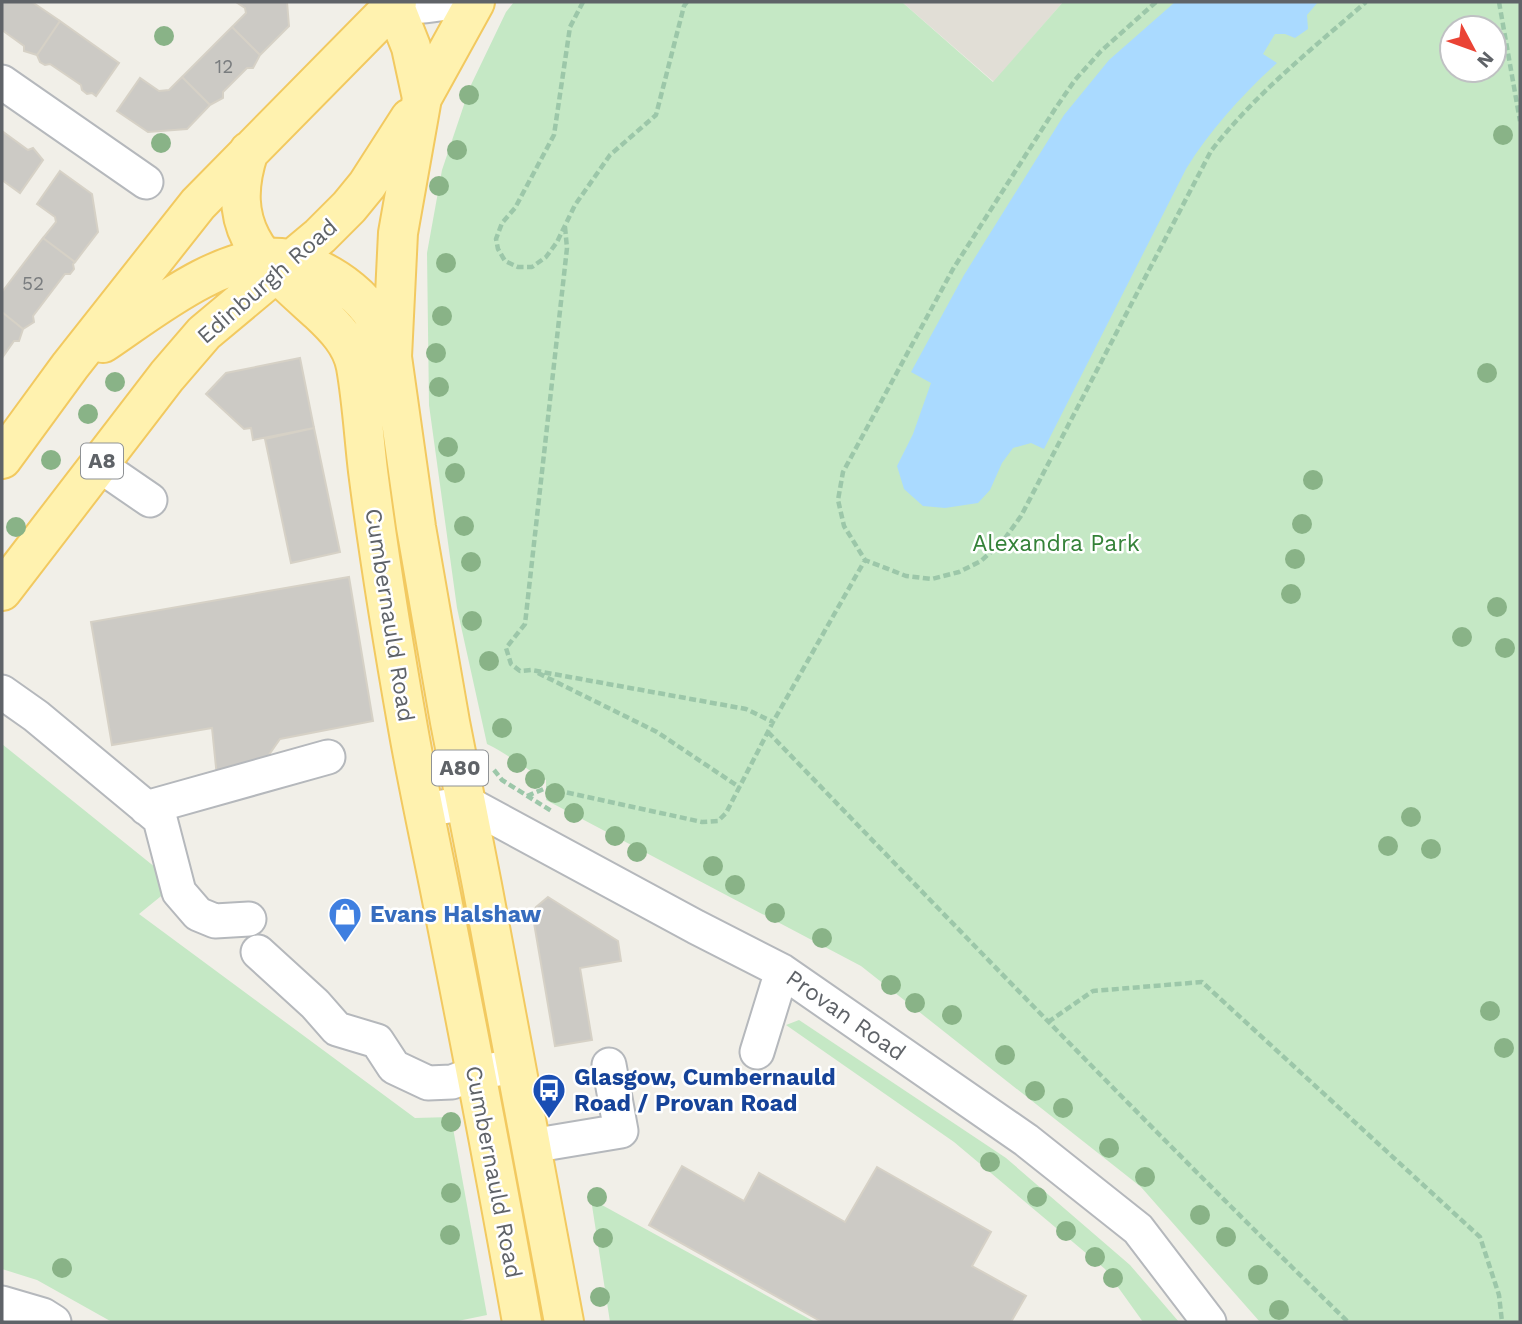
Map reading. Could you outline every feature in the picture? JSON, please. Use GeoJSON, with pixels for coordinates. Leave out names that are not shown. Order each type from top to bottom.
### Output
{"type":"FeatureCollection","features":[{"type":"Feature","properties":{"kind":"main road","name":"A8"},"geometry":{"type":"LineString","coordinates":[[422,98],[475,2]]}},
{"type":"Feature","properties":{"kind":"main road"},"geometry":{"type":"LineString","coordinates":[[2,459],[70,366],[198,204],[394,3],[411,47],[422,98]]}},
{"type":"Feature","properties":{"kind":"main road","name":"Edinburgh Road"},"geometry":{"type":"LineString","coordinates":[[2,591],[160,384],[204,333],[277,264],[320,236],[367,185],[422,98]]}},
{"type":"Feature","properties":{"kind":"main road","name":"A80"},"geometry":{"type":"LineString","coordinates":[[392,358],[398,233],[422,98]]}},
{"type":"Feature","properties":{"kind":"main road","name":"Cumbernauld Road"},"geometry":{"type":"LineString","coordinates":[[249,151],[242,170],[240,189],[242,214],[250,238],[331,323],[345,340],[356,364],[368,474],[408,728],[522,1322]]}},
{"type":"Feature","properties":{"kind":"main road"},"geometry":{"type":"LineString","coordinates":[[70,366],[178,292],[225,269],[277,264]]}},
{"type":"Feature","properties":{"kind":"main road","name":"A80"},"geometry":{"type":"LineString","coordinates":[[277,264],[334,277],[360,298],[374,317],[392,358]]}},
{"type":"Feature","properties":{"kind":"main road","name":"Cumbernauld Road"},"geometry":{"type":"LineString","coordinates":[[392,358],[418,541],[450,722],[564,1322]]}},
{"type":"Feature","properties":{"kind":"street"},"geometry":{"type":"LineString","coordinates":[[394,3],[423,5],[453,2]]}},
{"type":"Feature","properties":{"kind":"street"},"geometry":{"type":"LineString","coordinates":[[2,82],[146,182]]}},
{"type":"Feature","properties":{"kind":"street"},"geometry":{"type":"LineString","coordinates":[[99,465],[150,500]]}},
{"type":"Feature","properties":{"kind":"street"},"geometry":{"type":"LineString","coordinates":[[2,692],[36,716],[160,819],[179,892],[198,914],[215,921],[249,919]]}},
{"type":"Feature","properties":{"kind":"street"},"geometry":{"type":"LineString","coordinates":[[146,808],[328,757]]}},
{"type":"Feature","properties":{"kind":"street"},"geometry":{"type":"LineString","coordinates":[[424,810],[467,803]]}},
{"type":"Feature","properties":{"kind":"street","name":"Provan Road"},"geometry":{"type":"LineString","coordinates":[[467,803],[782,971],[1026,1140],[1138,1229],[1209,1322]]}},
{"type":"Feature","properties":{"kind":"street"},"geometry":{"type":"LineString","coordinates":[[258,952],[315,1004],[337,1029],[377,1041],[394,1067],[428,1083],[452,1082],[476,1073],[514,1066]]}},
{"type":"Feature","properties":{"kind":"street"},"geometry":{"type":"LineString","coordinates":[[757,1052],[782,971]]}},
{"type":"Feature","properties":{"kind":"street"},"geometry":{"type":"LineString","coordinates":[[533,1161],[621,1131],[609,1065]]}},
{"type":"Feature","properties":{"kind":"street"},"geometry":{"type":"LineString","coordinates":[[2,1303],[45,1320]]}},
{"type":"Feature","properties":{"kind":"path"},"geometry":{"type":"LineString","coordinates":[[583,2],[570,27],[554,135],[515,208],[502,223],[496,239],[505,261],[518,267],[532,267],[546,257],[575,205],[610,155],[656,115],[687,2]]}},
{"type":"Feature","properties":{"kind":"path"},"geometry":{"type":"LineString","coordinates":[[1156,2],[1101,51],[1075,80],[1055,109],[953,269],[843,472],[838,500],[844,526],[864,560],[906,576],[932,579],[959,572],[981,561],[1003,541],[1021,516],[1211,150],[1231,124],[1272,84],[1366,2]]}},
{"type":"Feature","properties":{"kind":"path"},"geometry":{"type":"LineString","coordinates":[[1499,2],[1520,121]]}},
{"type":"Feature","properties":{"kind":"path"},"geometry":{"type":"LineString","coordinates":[[565,227],[568,248],[525,624],[506,648],[511,664],[520,671],[531,670],[746,709],[773,722]]}},
{"type":"Feature","properties":{"kind":"path"},"geometry":{"type":"LineString","coordinates":[[527,796],[546,788],[702,822],[718,821],[726,813],[773,722],[864,560]]}},
{"type":"Feature","properties":{"kind":"path"},"geometry":{"type":"LineString","coordinates":[[531,670],[657,732],[739,787]]}},
{"type":"Feature","properties":{"kind":"path"},"geometry":{"type":"LineString","coordinates":[[768,732],[1048,1022],[1348,1322]]}},
{"type":"Feature","properties":{"kind":"path"},"geometry":{"type":"LineString","coordinates":[[486,760],[502,780],[553,812]]}},
{"type":"Feature","properties":{"kind":"path"},"geometry":{"type":"LineString","coordinates":[[1048,1022],[1093,991],[1202,982],[1480,1237],[1499,1295],[1502,1322]]}},
{"type":"Feature","properties":{"kind":"shaded area"},"geometry":{"type":"Polygon","coordinates":[[[902,2],[1063,2],[994,82],[902,2]]]}},
{"type":"Feature","properties":{"kind":"green space","name":"Alexandra Park"},"geometry":{"type":"Polygon","coordinates":[[[514,2],[902,2],[993,82],[1063,2],[1520,2],[1520,1322],[1260,1322],[1141,1187],[861,966],[546,800],[546,780],[487,744],[457,608],[429,405],[427,253],[442,170],[470,87],[506,12],[514,2]]]}},
{"type":"Feature","properties":{"kind":"green space"},"geometry":{"type":"Polygon","coordinates":[[[2,744],[176,884],[139,914],[415,1118],[451,1117],[487,1315],[453,1322],[112,1322],[37,1280],[2,1269],[2,744]]]}},
{"type":"Feature","properties":{"kind":"green space"},"geometry":{"type":"Polygon","coordinates":[[[799,1020],[1006,1158],[1130,1265],[1179,1322],[1143,1322],[1105,1269],[954,1142],[786,1025],[799,1020]]]}},
{"type":"Feature","properties":{"kind":"green space"},"geometry":{"type":"Polygon","coordinates":[[[591,1199],[815,1322],[610,1322],[591,1199]]]}},
{"type":"Feature","properties":{"kind":"water"},"geometry":{"type":"Polygon","coordinates":[[[1175,2],[1318,2],[1307,15],[1308,29],[1295,38],[1275,34],[1263,54],[1277,63],[1228,113],[1186,169],[1044,449],[1031,443],[1013,448],[1002,463],[990,490],[978,503],[945,508],[923,506],[904,489],[897,466],[913,434],[931,383],[911,372],[964,275],[1064,115],[1109,60],[1175,2]]]}},
{"type":"Feature","properties":{"kind":"building"},"geometry":{"type":"Polygon","coordinates":[[[2,2],[32,2],[60,21],[37,55],[24,51],[24,46],[2,30],[2,2]]]}},
{"type":"Feature","properties":{"kind":"building"},"geometry":{"type":"Polygon","coordinates":[[[236,2],[287,2],[289,26],[260,55],[232,27],[246,13],[245,8],[236,2]]]}},
{"type":"Feature","properties":{"kind":"building"},"geometry":{"type":"Polygon","coordinates":[[[60,21],[119,63],[96,96],[87,94],[81,85],[50,64],[40,62],[37,55],[60,21]]]}},
{"type":"Feature","properties":{"kind":"building"},"geometry":{"type":"Polygon","coordinates":[[[232,27],[260,55],[253,68],[247,68],[223,92],[223,98],[210,105],[182,77],[232,27]]]}},
{"type":"Feature","properties":{"kind":"building"},"geometry":{"type":"Polygon","coordinates":[[[182,77],[210,105],[187,129],[148,132],[117,111],[140,78],[159,91],[169,90],[182,77]]]}},
{"type":"Feature","properties":{"kind":"building"},"geometry":{"type":"Polygon","coordinates":[[[2,131],[28,150],[33,148],[43,160],[20,193],[2,180],[2,131]]]}},
{"type":"Feature","properties":{"kind":"building"},"geometry":{"type":"Polygon","coordinates":[[[60,171],[92,194],[98,232],[75,262],[43,238],[56,222],[55,217],[37,204],[60,171]]]}},
{"type":"Feature","properties":{"kind":"building"},"geometry":{"type":"Polygon","coordinates":[[[43,238],[75,262],[74,269],[70,274],[65,274],[33,316],[34,322],[23,329],[2,312],[2,292],[43,238]]]}},
{"type":"Feature","properties":{"kind":"building"},"geometry":{"type":"Polygon","coordinates":[[[2,312],[23,329],[19,341],[14,341],[2,358],[2,312]]]}},
{"type":"Feature","properties":{"kind":"building"},"geometry":{"type":"Polygon","coordinates":[[[300,358],[314,428],[253,440],[251,428],[244,429],[206,394],[226,373],[300,358]]]}},
{"type":"Feature","properties":{"kind":"building"},"geometry":{"type":"Polygon","coordinates":[[[314,428],[340,552],[291,563],[265,439],[314,428]]]}},
{"type":"Feature","properties":{"kind":"building"},"geometry":{"type":"Polygon","coordinates":[[[349,577],[373,721],[280,739],[259,769],[217,777],[212,728],[112,745],[91,622],[349,577]]]}},
{"type":"Feature","properties":{"kind":"building"},"geometry":{"type":"Polygon","coordinates":[[[548,897],[618,941],[621,961],[580,968],[592,1040],[555,1046],[533,917],[536,907],[548,897]]]}},
{"type":"Feature","properties":{"kind":"building"},"geometry":{"type":"Polygon","coordinates":[[[682,1166],[744,1201],[759,1173],[845,1222],[877,1167],[991,1232],[972,1266],[1026,1296],[1011,1322],[822,1322],[649,1225],[682,1166]]]}},
{"type":"Feature","properties":{"kind":"place","name":"Evans Halshaw"},"geometry":{"type":"Point","coordinates":[345,944]}},
{"type":"Feature","properties":{"kind":"place","name":"Glasgow, Cumbernauld Road / Provan Road"},"geometry":{"type":"Point","coordinates":[549,1120]}}]}
